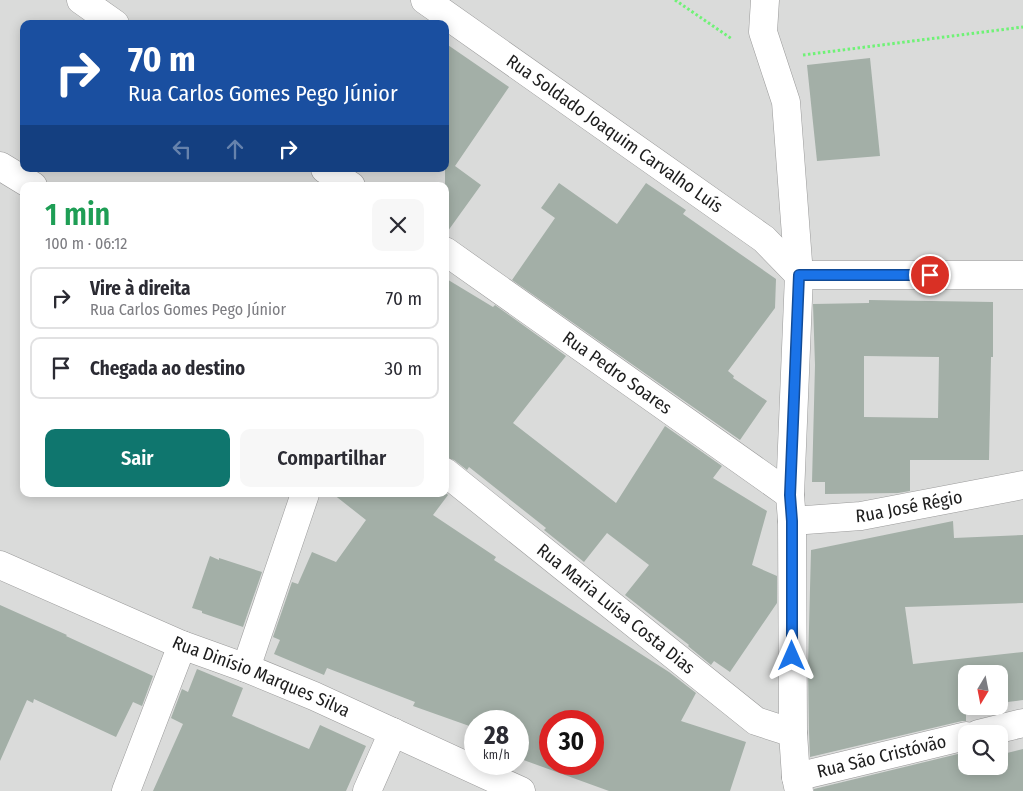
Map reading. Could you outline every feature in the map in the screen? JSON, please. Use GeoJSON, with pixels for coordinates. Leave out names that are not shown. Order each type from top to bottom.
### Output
{"type":"FeatureCollection","features":[{"type":"Feature","properties":{"kind":"street"},"geometry":{"type":"LineString","coordinates":[[81,0],[109,20]]}},
{"type":"Feature","properties":{"kind":"street","name":"Rua Soldado Joaquim Carvalho Luís"},"geometry":{"type":"LineString","coordinates":[[425,0],[764,239],[799,275]]}},
{"type":"Feature","properties":{"kind":"street"},"geometry":{"type":"LineString","coordinates":[[765,0],[763,32],[786,102],[799,275],[791,508],[793,733],[798,784]]}},
{"type":"Feature","properties":{"kind":"street"},"geometry":{"type":"LineString","coordinates":[[0,166],[26,182]]}},
{"type":"Feature","properties":{"kind":"street"},"geometry":{"type":"LineString","coordinates":[[329,172],[344,182]]}},
{"type":"Feature","properties":{"kind":"street","name":"Rua Pedro Soares"},"geometry":{"type":"LineString","coordinates":[[449,255],[791,508]]}},
{"type":"Feature","properties":{"kind":"street"},"geometry":{"type":"LineString","coordinates":[[799,275],[1023,275]]}},
{"type":"Feature","properties":{"kind":"street","name":"Rua Maria Luísa Costa Dias"},"geometry":{"type":"LineString","coordinates":[[449,475],[756,721],[793,733]]}},
{"type":"Feature","properties":{"kind":"street","name":"Rua José Régio"},"geometry":{"type":"LineString","coordinates":[[791,508],[861,516],[1023,485]]}},
{"type":"Feature","properties":{"kind":"street"},"geometry":{"type":"LineString","coordinates":[[246,668],[304,497]]}},
{"type":"Feature","properties":{"kind":"street","name":"Rua Dinísio Marques Silva"},"geometry":{"type":"LineString","coordinates":[[0,565],[182,645],[246,668],[314,696],[520,791]]}},
{"type":"Feature","properties":{"kind":"street"},"geometry":{"type":"LineString","coordinates":[[126,791],[182,645]]}},
{"type":"Feature","properties":{"kind":"street"},"geometry":{"type":"LineString","coordinates":[[1008,727],[1023,723]]}},
{"type":"Feature","properties":{"kind":"street"},"geometry":{"type":"LineString","coordinates":[[367,791],[393,732]]}},
{"type":"Feature","properties":{"kind":"street","name":"Rua São Cristóvão"},"geometry":{"type":"LineString","coordinates":[[798,784],[958,738]]}},
{"type":"Feature","properties":{"kind":"path"},"geometry":{"type":"LineString","coordinates":[[675,0],[773,63],[1023,27]]}},
{"type":"Feature","properties":{"kind":"shaded area"},"geometry":{"type":"Polygon","coordinates":[[[0,0],[1023,0],[1023,791],[0,791],[0,0]]]}},
{"type":"Feature","properties":{"kind":"building"},"geometry":{"type":"Polygon","coordinates":[[[449,46],[509,87],[455,166],[481,185],[449,229],[449,182],[445,182],[445,172],[449,172],[449,46]]]}},
{"type":"Feature","properties":{"kind":"building"},"geometry":{"type":"Polygon","coordinates":[[[870,58],[880,156],[817,161],[807,65],[870,58]]]}},
{"type":"Feature","properties":{"kind":"building"},"geometry":{"type":"Polygon","coordinates":[[[559,183],[617,224],[646,183],[686,210],[683,214],[776,279],[775,308],[728,371],[734,376],[733,378],[767,401],[740,440],[512,280],[555,218],[541,208],[559,183]]]}},
{"type":"Feature","properties":{"kind":"building"},"geometry":{"type":"Polygon","coordinates":[[[449,280],[493,307],[495,305],[566,356],[513,423],[616,503],[665,426],[722,466],[713,478],[767,511],[752,565],[777,576],[777,603],[730,672],[714,661],[711,665],[689,645],[625,595],[649,565],[607,533],[584,562],[544,530],[546,528],[469,467],[467,470],[449,458],[449,280]]]}},
{"type":"Feature","properties":{"kind":"building"},"geometry":{"type":"Polygon","coordinates":[[[869,300],[993,302],[989,460],[910,460],[910,491],[898,493],[825,494],[825,482],[812,482],[815,365],[813,304],[869,303],[869,300]],[[864,356],[864,417],[938,418],[939,357],[864,356]]]}},
{"type":"Feature","properties":{"kind":"building"},"geometry":{"type":"Polygon","coordinates":[[[337,497],[446,497],[433,515],[496,557],[494,560],[669,672],[696,693],[681,721],[746,742],[730,791],[609,791],[565,775],[604,775],[604,710],[539,710],[539,766],[529,762],[529,710],[464,710],[464,724],[413,706],[415,702],[327,668],[324,675],[274,654],[280,640],[273,637],[292,582],[298,584],[312,552],[336,562],[366,520],[337,497]]]}},
{"type":"Feature","properties":{"kind":"building"},"geometry":{"type":"Polygon","coordinates":[[[953,521],[954,538],[1023,535],[1023,603],[905,607],[913,664],[1023,652],[1023,700],[1008,702],[1008,665],[958,665],[958,715],[966,715],[966,721],[810,757],[808,666],[811,550],[953,521]]]}},
{"type":"Feature","properties":{"kind":"building"},"geometry":{"type":"Polygon","coordinates":[[[210,556],[262,572],[243,627],[192,608],[210,556]]]}},
{"type":"Feature","properties":{"kind":"building"},"geometry":{"type":"Polygon","coordinates":[[[0,605],[153,676],[142,706],[133,702],[116,737],[34,699],[33,703],[27,700],[0,761],[0,605]]]}},
{"type":"Feature","properties":{"kind":"building"},"geometry":{"type":"Polygon","coordinates":[[[197,669],[243,688],[232,716],[309,749],[320,725],[366,746],[346,791],[153,791],[183,724],[171,718],[182,689],[188,692],[197,669]]]}},
{"type":"Feature","properties":{"kind":"building"},"geometry":{"type":"Polygon","coordinates":[[[1023,749],[1023,791],[814,791],[814,789],[958,754],[958,775],[1008,775],[1008,753],[1023,749]]]}},
{"type":"Feature","properties":{"kind":"route"},"geometry":{"type":"LineString","coordinates":[[792,656],[792,521],[790,495],[799,275],[930,275]]}}]}
